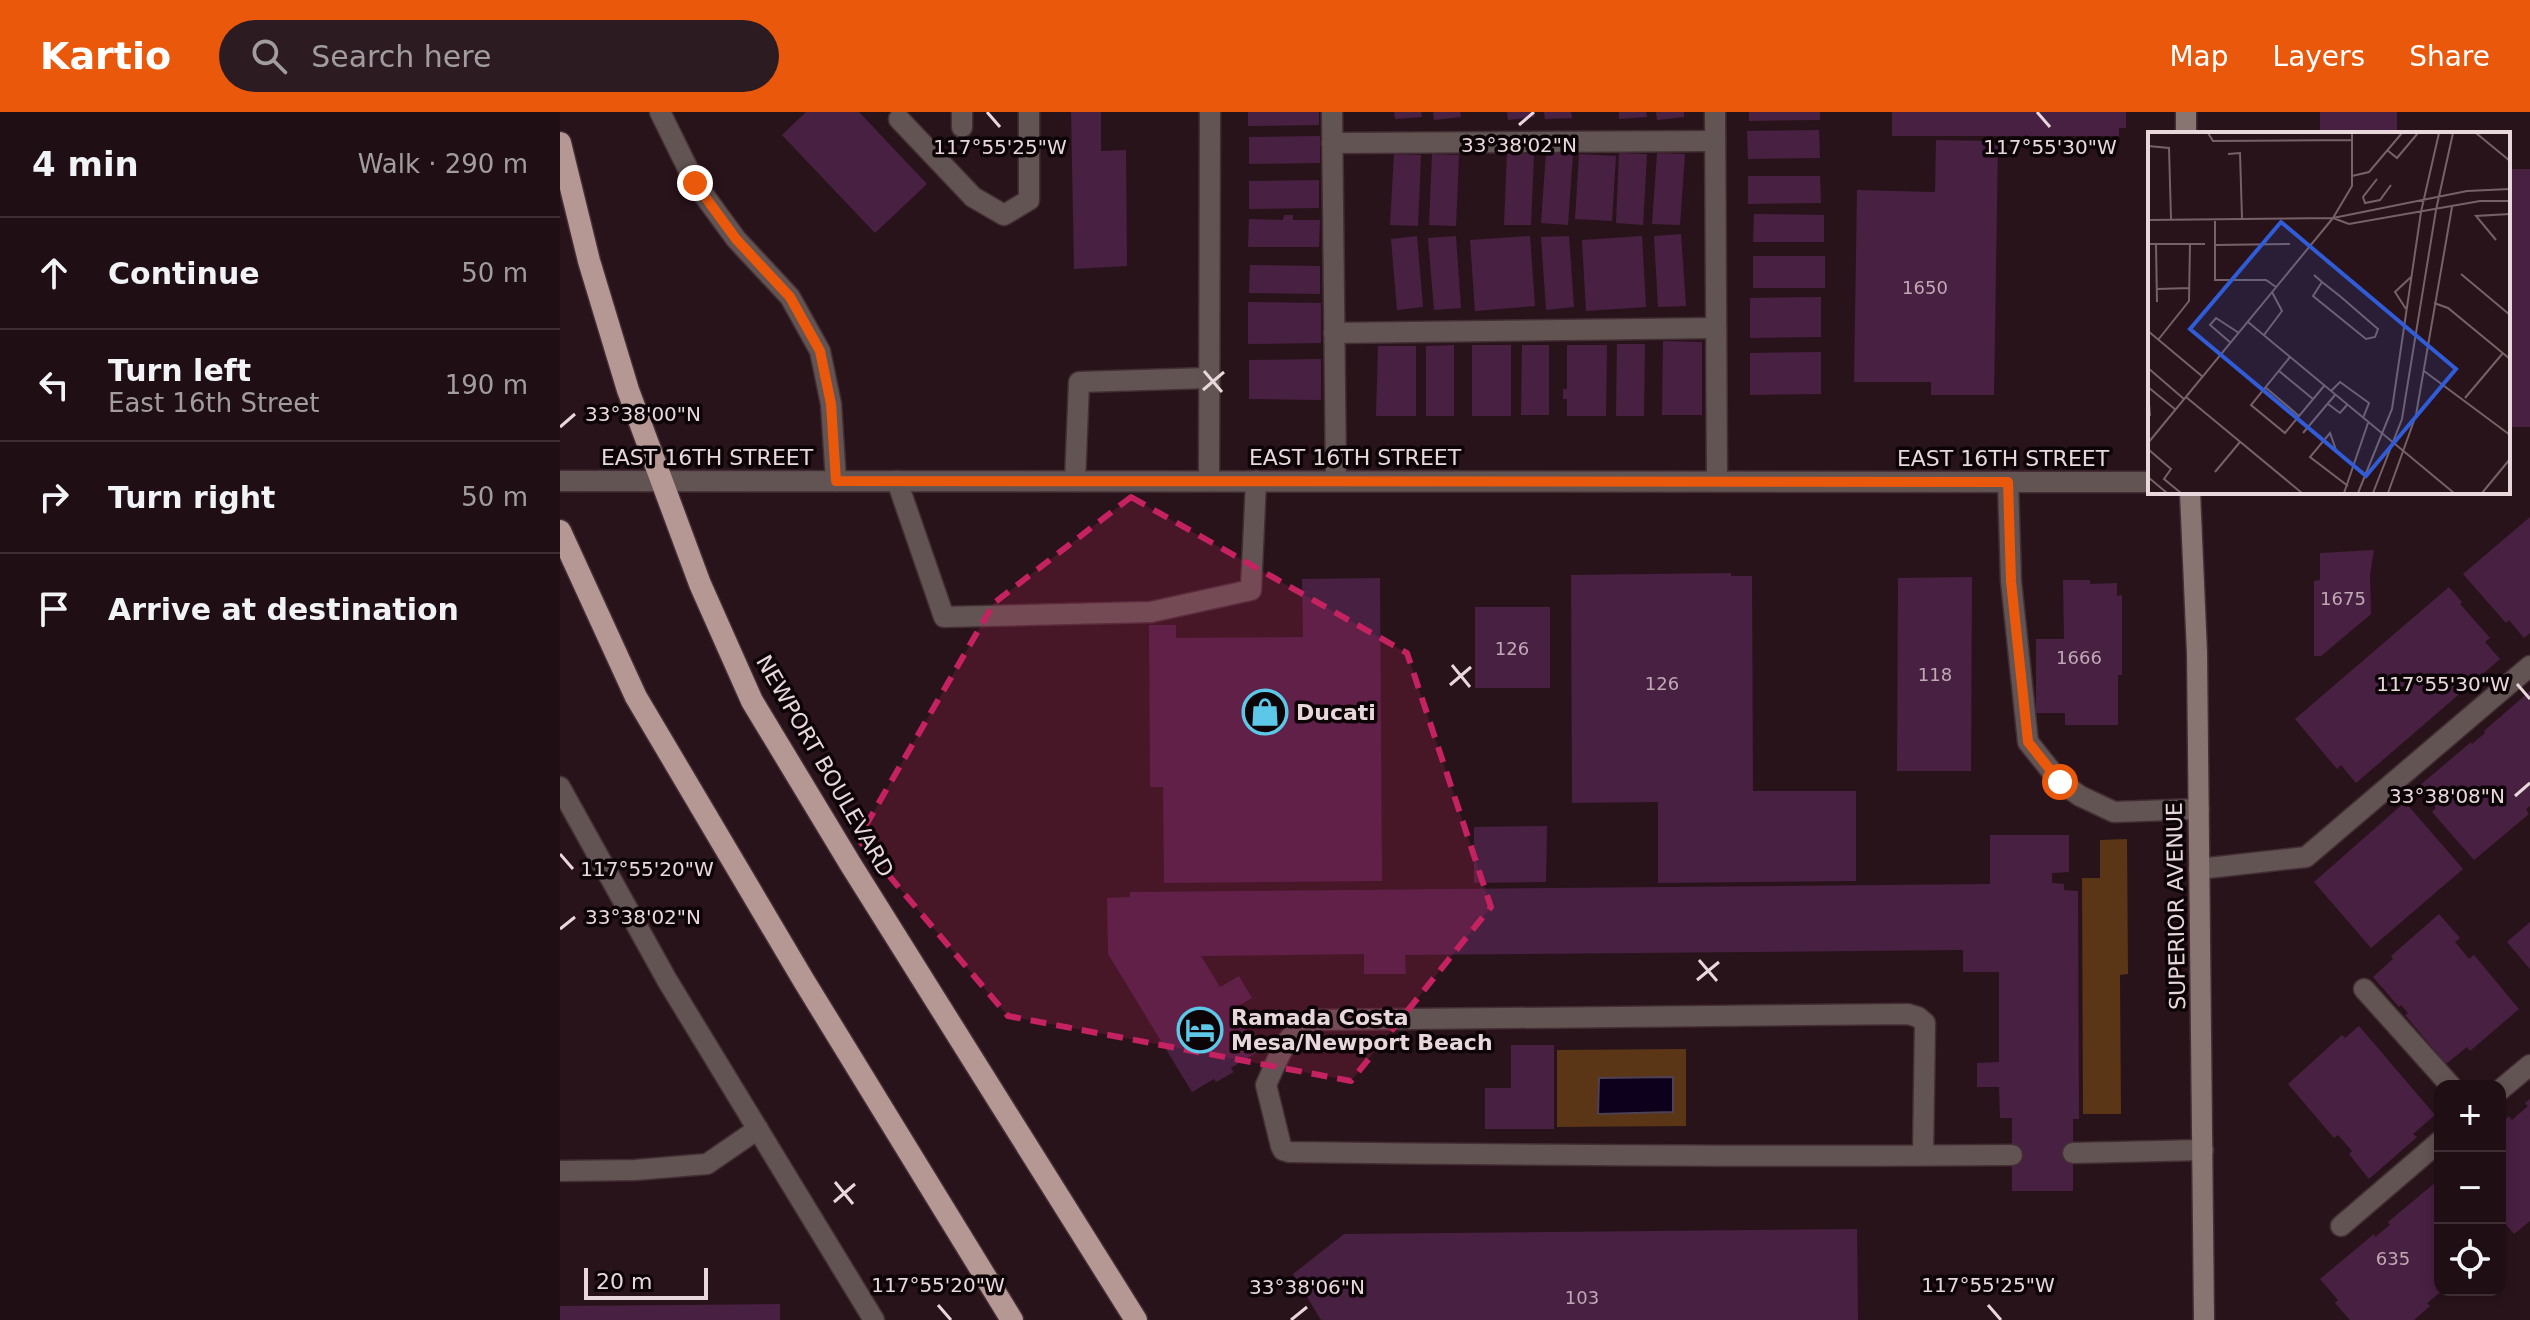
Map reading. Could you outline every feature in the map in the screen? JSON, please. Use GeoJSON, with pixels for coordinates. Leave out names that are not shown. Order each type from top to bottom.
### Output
{"type":"FeatureCollection","features":[{"type":"Feature","properties":{"kind":"highway","name":"NEWPORT BOULEVARD"},"geometry":{"type":"LineString","coordinates":[[560,143],[589,261],[628,390],[700,584],[752,701],[1136,1320]]}},
{"type":"Feature","properties":{"kind":"highway"},"geometry":{"type":"LineString","coordinates":[[560,531],[636,697],[804,981],[1012,1320]]}},
{"type":"Feature","properties":{"kind":"main road","name":"SUPERIOR AVENUE"},"geometry":{"type":"LineString","coordinates":[[2190,494],[2197,653],[2204,1320]]}},
{"type":"Feature","properties":{"kind":"street"},"geometry":{"type":"LineString","coordinates":[[660,112],[695,183],[736,239],[790,297],[820,351],[831,404],[836,481]]}},
{"type":"Feature","properties":{"kind":"street"},"geometry":{"type":"LineString","coordinates":[[899,119],[973,197],[1004,215],[1029,200],[1029,112]]}},
{"type":"Feature","properties":{"kind":"street"},"geometry":{"type":"LineString","coordinates":[[1209,481],[1210,112]]}},
{"type":"Feature","properties":{"kind":"street"},"geometry":{"type":"LineString","coordinates":[[1332,112],[1336,481]]}},
{"type":"Feature","properties":{"kind":"street"},"geometry":{"type":"LineString","coordinates":[[1715,112],[1717,481]]}},
{"type":"Feature","properties":{"kind":"street"},"geometry":{"type":"LineString","coordinates":[[1332,143],[1715,141]]}},
{"type":"Feature","properties":{"kind":"street"},"geometry":{"type":"LineString","coordinates":[[1334,333],[1716,328]]}},
{"type":"Feature","properties":{"kind":"street"},"geometry":{"type":"LineString","coordinates":[[1075,481],[1079,382],[1208,378]]}},
{"type":"Feature","properties":{"kind":"street","name":"EAST 16TH STREET"},"geometry":{"type":"LineString","coordinates":[[560,481],[2148,482]]}},
{"type":"Feature","properties":{"kind":"street"},"geometry":{"type":"LineString","coordinates":[[897,481],[944,617],[1151,612],[1251,590],[1256,481]]}},
{"type":"Feature","properties":{"kind":"street"},"geometry":{"type":"LineString","coordinates":[[2008,482],[2011,581],[2028,742],[2060,782],[2080,796],[2114,812],[2199,809]]}},
{"type":"Feature","properties":{"kind":"street"},"geometry":{"type":"LineString","coordinates":[[2199,869],[2306,857],[2530,666]]}},
{"type":"Feature","properties":{"kind":"street"},"geometry":{"type":"LineString","coordinates":[[560,787],[667,980],[874,1320]]}},
{"type":"Feature","properties":{"kind":"street"},"geometry":{"type":"LineString","coordinates":[[2364,989],[2446,1080]]}},
{"type":"Feature","properties":{"kind":"street"},"geometry":{"type":"LineString","coordinates":[[1923,1155],[1925,1023],[1908,1014],[1314,1020],[1304,1022],[1295,1030],[1266,1085],[1281,1146],[1289,1152],[1717,1156],[2012,1155]]}},
{"type":"Feature","properties":{"kind":"street"},"geometry":{"type":"LineString","coordinates":[[2506,1085],[2530,1065]]}},
{"type":"Feature","properties":{"kind":"street"},"geometry":{"type":"LineString","coordinates":[[560,1171],[635,1170],[707,1164],[758,1129]]}},
{"type":"Feature","properties":{"kind":"street"},"geometry":{"type":"LineString","coordinates":[[2341,1226],[2434,1146]]}},
{"type":"Feature","properties":{"kind":"street"},"geometry":{"type":"LineString","coordinates":[[2073,1153],[2203,1150]]}},
{"type":"Feature","properties":{"kind":"highlighted area"},"geometry":{"type":"Polygon","coordinates":[[[1131,497],[1407,653],[1491,907],[1351,1081],[1008,1016],[858,839],[994,603],[1131,497]]]}},
{"type":"Feature","properties":{"kind":"shaded area"},"geometry":{"type":"Polygon","coordinates":[[[2127,839],[2128,974],[2120,975],[2121,1114],[2083,1114],[2082,878],[2100,878],[2100,840],[2127,839]]]}},
{"type":"Feature","properties":{"kind":"shaded area"},"geometry":{"type":"Polygon","coordinates":[[[1686,1049],[1686,1126],[1557,1127],[1557,1050],[1686,1049]]]}},
{"type":"Feature","properties":{"kind":"shaded area"},"geometry":{"type":"Polygon","coordinates":[[[1673,1077],[1673,1112],[1598,1114],[1599,1078],[1673,1077]]]}},
{"type":"Feature","properties":{"kind":"building"},"geometry":{"type":"Polygon","coordinates":[[[806,112],[859,112],[927,184],[875,233],[782,135],[806,112]]]}},
{"type":"Feature","properties":{"kind":"building"},"geometry":{"type":"Polygon","coordinates":[[[1071,112],[1101,112],[1101,151],[1126,150],[1127,266],[1074,269],[1071,112]]]}},
{"type":"Feature","properties":{"kind":"building"},"geometry":{"type":"Polygon","coordinates":[[[1248,112],[1319,112],[1319,125],[1248,126],[1248,112]]]}},
{"type":"Feature","properties":{"kind":"building"},"geometry":{"type":"Polygon","coordinates":[[[1394,112],[1421,112],[1422,117],[1395,119],[1394,112]]]}},
{"type":"Feature","properties":{"kind":"building"},"geometry":{"type":"Polygon","coordinates":[[[1433,112],[1460,112],[1461,117],[1434,120],[1433,112]]]}},
{"type":"Feature","properties":{"kind":"building"},"geometry":{"type":"Polygon","coordinates":[[[1507,112],[1534,112],[1535,117],[1508,120],[1507,112]]]}},
{"type":"Feature","properties":{"kind":"building"},"geometry":{"type":"Polygon","coordinates":[[[1544,112],[1571,112],[1572,118],[1545,119],[1544,112]]]}},
{"type":"Feature","properties":{"kind":"building"},"geometry":{"type":"Polygon","coordinates":[[[1619,112],[1646,112],[1647,117],[1619,119],[1619,112]]]}},
{"type":"Feature","properties":{"kind":"building"},"geometry":{"type":"Polygon","coordinates":[[[1656,112],[1684,112],[1684,117],[1657,120],[1656,112]]]}},
{"type":"Feature","properties":{"kind":"building"},"geometry":{"type":"Polygon","coordinates":[[[1749,112],[1820,112],[1820,120],[1749,121],[1749,112]]]}},
{"type":"Feature","properties":{"kind":"building"},"geometry":{"type":"Polygon","coordinates":[[[1892,112],[2126,112],[2126,128],[2119,128],[2119,136],[1892,136],[1892,112]]]}},
{"type":"Feature","properties":{"kind":"building"},"geometry":{"type":"Polygon","coordinates":[[[2320,112],[2397,112],[2397,132],[2320,132],[2320,112]]]}},
{"type":"Feature","properties":{"kind":"building"},"geometry":{"type":"Polygon","coordinates":[[[1819,130],[1820,158],[1748,159],[1747,131],[1819,130]]]}},
{"type":"Feature","properties":{"kind":"building"},"geometry":{"type":"Polygon","coordinates":[[[1320,136],[1320,163],[1249,164],[1249,137],[1320,136]]]}},
{"type":"Feature","properties":{"kind":"building"},"geometry":{"type":"Polygon","coordinates":[[[1936,140],[1998,141],[1994,395],[1931,395],[1931,382],[1854,382],[1857,190],[1935,192],[1936,140]]]}},
{"type":"Feature","properties":{"kind":"building"},"geometry":{"type":"Polygon","coordinates":[[[1546,152],[1573,154],[1568,225],[1541,223],[1546,152]]]}},
{"type":"Feature","properties":{"kind":"building"},"geometry":{"type":"Polygon","coordinates":[[[1507,153],[1534,154],[1531,225],[1504,225],[1507,153]]]}},
{"type":"Feature","properties":{"kind":"building"},"geometry":{"type":"Polygon","coordinates":[[[1619,153],[1647,154],[1643,225],[1616,223],[1619,153]]]}},
{"type":"Feature","properties":{"kind":"building"},"geometry":{"type":"Polygon","coordinates":[[[1657,153],[1685,154],[1680,225],[1652,224],[1657,153]]]}},
{"type":"Feature","properties":{"kind":"building"},"geometry":{"type":"Polygon","coordinates":[[[1394,154],[1421,155],[1418,226],[1390,225],[1394,154]]]}},
{"type":"Feature","properties":{"kind":"building"},"geometry":{"type":"Polygon","coordinates":[[[1432,154],[1459,155],[1456,226],[1429,225],[1432,154]]]}},
{"type":"Feature","properties":{"kind":"building"},"geometry":{"type":"Polygon","coordinates":[[[1579,154],[1616,156],[1612,221],[1575,219],[1579,154]]]}},
{"type":"Feature","properties":{"kind":"building"},"geometry":{"type":"Polygon","coordinates":[[[2510,169],[2530,169],[2530,427],[2510,427],[2510,169]]]}},
{"type":"Feature","properties":{"kind":"building"},"geometry":{"type":"Polygon","coordinates":[[[1748,176],[1820,176],[1821,203],[1748,204],[1748,176]]]}},
{"type":"Feature","properties":{"kind":"building"},"geometry":{"type":"Polygon","coordinates":[[[1319,180],[1319,208],[1249,209],[1249,181],[1319,180]]]}},
{"type":"Feature","properties":{"kind":"building"},"geometry":{"type":"Polygon","coordinates":[[[1754,214],[1824,215],[1824,242],[1753,242],[1754,214]]]}},
{"type":"Feature","properties":{"kind":"building"},"geometry":{"type":"Polygon","coordinates":[[[1284,215],[1293,215],[1293,220],[1320,220],[1319,247],[1248,247],[1249,219],[1283,220],[1284,215]]]}},
{"type":"Feature","properties":{"kind":"building"},"geometry":{"type":"Polygon","coordinates":[[[1681,234],[1686,306],[1658,307],[1654,236],[1681,234]]]}},
{"type":"Feature","properties":{"kind":"building"},"geometry":{"type":"Polygon","coordinates":[[[1417,236],[1423,307],[1397,310],[1391,239],[1417,236]]]}},
{"type":"Feature","properties":{"kind":"building"},"geometry":{"type":"Polygon","coordinates":[[[1456,236],[1461,308],[1434,310],[1428,238],[1456,236]]]}},
{"type":"Feature","properties":{"kind":"building"},"geometry":{"type":"Polygon","coordinates":[[[1530,236],[1535,306],[1475,311],[1470,240],[1530,236]]]}},
{"type":"Feature","properties":{"kind":"building"},"geometry":{"type":"Polygon","coordinates":[[[1569,236],[1574,307],[1546,310],[1541,237],[1569,236]]]}},
{"type":"Feature","properties":{"kind":"building"},"geometry":{"type":"Polygon","coordinates":[[[1642,236],[1646,307],[1586,311],[1582,240],[1642,236]]]}},
{"type":"Feature","properties":{"kind":"building"},"geometry":{"type":"Polygon","coordinates":[[[1753,256],[1825,256],[1825,288],[1753,288],[1753,256]]]}},
{"type":"Feature","properties":{"kind":"building"},"geometry":{"type":"Polygon","coordinates":[[[1250,265],[1320,266],[1320,294],[1249,293],[1250,265]]]}},
{"type":"Feature","properties":{"kind":"building"},"geometry":{"type":"Polygon","coordinates":[[[1821,297],[1821,337],[1750,338],[1750,298],[1821,297]]]}},
{"type":"Feature","properties":{"kind":"building"},"geometry":{"type":"Polygon","coordinates":[[[1248,302],[1321,303],[1321,343],[1248,344],[1248,302]]]}},
{"type":"Feature","properties":{"kind":"building"},"geometry":{"type":"Polygon","coordinates":[[[1663,341],[1702,342],[1702,415],[1662,415],[1663,341]]]}},
{"type":"Feature","properties":{"kind":"building"},"geometry":{"type":"Polygon","coordinates":[[[1617,344],[1645,344],[1644,416],[1616,416],[1617,344]]]}},
{"type":"Feature","properties":{"kind":"building"},"geometry":{"type":"Polygon","coordinates":[[[1454,345],[1454,416],[1426,416],[1426,346],[1454,345]]]}},
{"type":"Feature","properties":{"kind":"building"},"geometry":{"type":"Polygon","coordinates":[[[1472,345],[1511,345],[1511,416],[1472,416],[1472,345]]]}},
{"type":"Feature","properties":{"kind":"building"},"geometry":{"type":"Polygon","coordinates":[[[1522,345],[1549,345],[1549,415],[1521,415],[1522,345]]]}},
{"type":"Feature","properties":{"kind":"building"},"geometry":{"type":"Polygon","coordinates":[[[1567,345],[1607,345],[1606,416],[1567,416],[1567,399],[1563,399],[1563,389],[1567,389],[1567,345]]]}},
{"type":"Feature","properties":{"kind":"building"},"geometry":{"type":"Polygon","coordinates":[[[1378,346],[1416,346],[1416,416],[1376,416],[1378,346]]]}},
{"type":"Feature","properties":{"kind":"building"},"geometry":{"type":"Polygon","coordinates":[[[1821,352],[1821,394],[1750,395],[1750,353],[1821,352]]]}},
{"type":"Feature","properties":{"kind":"building"},"geometry":{"type":"Polygon","coordinates":[[[1321,359],[1321,400],[1249,399],[1249,360],[1321,359]]]}},
{"type":"Feature","properties":{"kind":"building"},"geometry":{"type":"Polygon","coordinates":[[[2530,517],[2530,633],[2524,638],[2509,620],[2506,623],[2463,574],[2530,517]]]}},
{"type":"Feature","properties":{"kind":"building"},"geometry":{"type":"Polygon","coordinates":[[[2374,550],[2370,575],[2371,614],[2321,656],[2314,656],[2314,581],[2320,580],[2320,553],[2374,550]]]}},
{"type":"Feature","properties":{"kind":"building"},"geometry":{"type":"Polygon","coordinates":[[[1731,573],[1731,576],[1752,576],[1753,791],[1856,791],[1856,881],[1658,883],[1658,802],[1572,803],[1571,575],[1731,573]]]}},
{"type":"Feature","properties":{"kind":"building"},"geometry":{"type":"Polygon","coordinates":[[[1972,577],[1971,771],[1897,771],[1898,578],[1972,577]]]}},
{"type":"Feature","properties":{"kind":"building","name":"Ducati"},"geometry":{"type":"Polygon","coordinates":[[[1380,578],[1382,881],[1164,883],[1163,787],[1150,787],[1149,625],[1176,625],[1176,638],[1303,637],[1302,579],[1380,578]]]}},
{"type":"Feature","properties":{"kind":"building"},"geometry":{"type":"Polygon","coordinates":[[[2063,580],[2090,580],[2090,584],[2117,583],[2117,596],[2122,595],[2122,675],[2118,675],[2118,725],[2065,725],[2065,713],[2036,713],[2036,639],[2064,639],[2063,580]]]}},
{"type":"Feature","properties":{"kind":"building"},"geometry":{"type":"Polygon","coordinates":[[[2449,587],[2490,638],[2485,642],[2500,659],[2356,783],[2341,765],[2337,769],[2295,719],[2449,587]]]}},
{"type":"Feature","properties":{"kind":"building"},"geometry":{"type":"Polygon","coordinates":[[[1475,607],[1550,607],[1550,688],[1475,688],[1475,607]]]}},
{"type":"Feature","properties":{"kind":"building"},"geometry":{"type":"Polygon","coordinates":[[[2530,691],[2530,806],[2526,809],[2529,814],[2474,860],[2432,812],[2436,808],[2418,787],[2485,733],[2530,691]]]}},
{"type":"Feature","properties":{"kind":"building"},"geometry":{"type":"Polygon","coordinates":[[[2405,802],[2463,869],[2371,948],[2314,882],[2405,802]]]}},
{"type":"Feature","properties":{"kind":"building"},"geometry":{"type":"Polygon","coordinates":[[[1547,826],[1546,882],[1474,883],[1474,827],[1547,826]]]}},
{"type":"Feature","properties":{"kind":"building","name":"Ramada Costa Mesa/Newport Beach"},"geometry":{"type":"Polygon","coordinates":[[[1990,835],[2069,835],[2069,872],[2052,873],[2052,883],[2064,884],[2064,890],[2078,891],[2079,1119],[2073,1119],[2073,1191],[2012,1191],[2012,1118],[2000,1118],[1999,1087],[1977,1087],[1977,1063],[1999,1062],[1999,972],[1963,972],[1963,950],[1405,955],[1406,974],[1364,974],[1364,954],[1201,956],[1220,987],[1239,976],[1252,998],[1233,1009],[1259,1051],[1231,1068],[1234,1072],[1192,1092],[1108,954],[1107,898],[1130,897],[1130,892],[1990,884],[1990,835]]]}},
{"type":"Feature","properties":{"kind":"building"},"geometry":{"type":"Polygon","coordinates":[[[2439,914],[2460,938],[2455,942],[2469,959],[2474,955],[2519,1009],[2470,1051],[2467,1047],[2446,1064],[2405,1015],[2408,1013],[2373,977],[2393,959],[2391,956],[2439,914]]]}},
{"type":"Feature","properties":{"kind":"building"},"geometry":{"type":"Polygon","coordinates":[[[2530,922],[2530,969],[2507,942],[2530,922]]]}},
{"type":"Feature","properties":{"kind":"building"},"geometry":{"type":"Polygon","coordinates":[[[2359,1026],[2434,1114],[2413,1134],[2417,1137],[2369,1179],[2349,1154],[2352,1151],[2338,1135],[2334,1138],[2288,1084],[2342,1035],[2345,1038],[2359,1026]]]}},
{"type":"Feature","properties":{"kind":"building"},"geometry":{"type":"Polygon","coordinates":[[[1511,1045],[1554,1045],[1554,1129],[1485,1129],[1485,1088],[1511,1088],[1511,1045]]]}},
{"type":"Feature","properties":{"kind":"building"},"geometry":{"type":"Polygon","coordinates":[[[2530,1099],[2530,1221],[2514,1234],[2506,1225],[2506,1119],[2509,1116],[2512,1120],[2528,1106],[2525,1103],[2530,1099]]]}},
{"type":"Feature","properties":{"kind":"building"},"geometry":{"type":"Polygon","coordinates":[[[2434,1184],[2436,1296],[2427,1303],[2430,1306],[2414,1320],[2350,1320],[2320,1279],[2374,1234],[2375,1237],[2390,1225],[2388,1222],[2434,1184]]]}},
{"type":"Feature","properties":{"kind":"building"},"geometry":{"type":"Polygon","coordinates":[[[1857,1229],[1858,1320],[1321,1320],[1293,1274],[1344,1234],[1857,1229]]]}},
{"type":"Feature","properties":{"kind":"building"},"geometry":{"type":"Polygon","coordinates":[[[780,1304],[780,1320],[560,1320],[560,1306],[780,1304]]]}},
{"type":"Feature","properties":{"kind":"place","name":"Ducati"},"geometry":{"type":"Point","coordinates":[1265,712]}},
{"type":"Feature","properties":{"kind":"place","name":"Ramada Costa Mesa/Newport Beach"},"geometry":{"type":"Point","coordinates":[1200,1030]}},
{"type":"Feature","properties":{"kind":"route"},"geometry":{"type":"LineString","coordinates":[[695,183],[736,239],[790,297],[820,351],[831,404],[836,481],[2008,482],[2011,581],[2028,742],[2060,782]]}}]}
